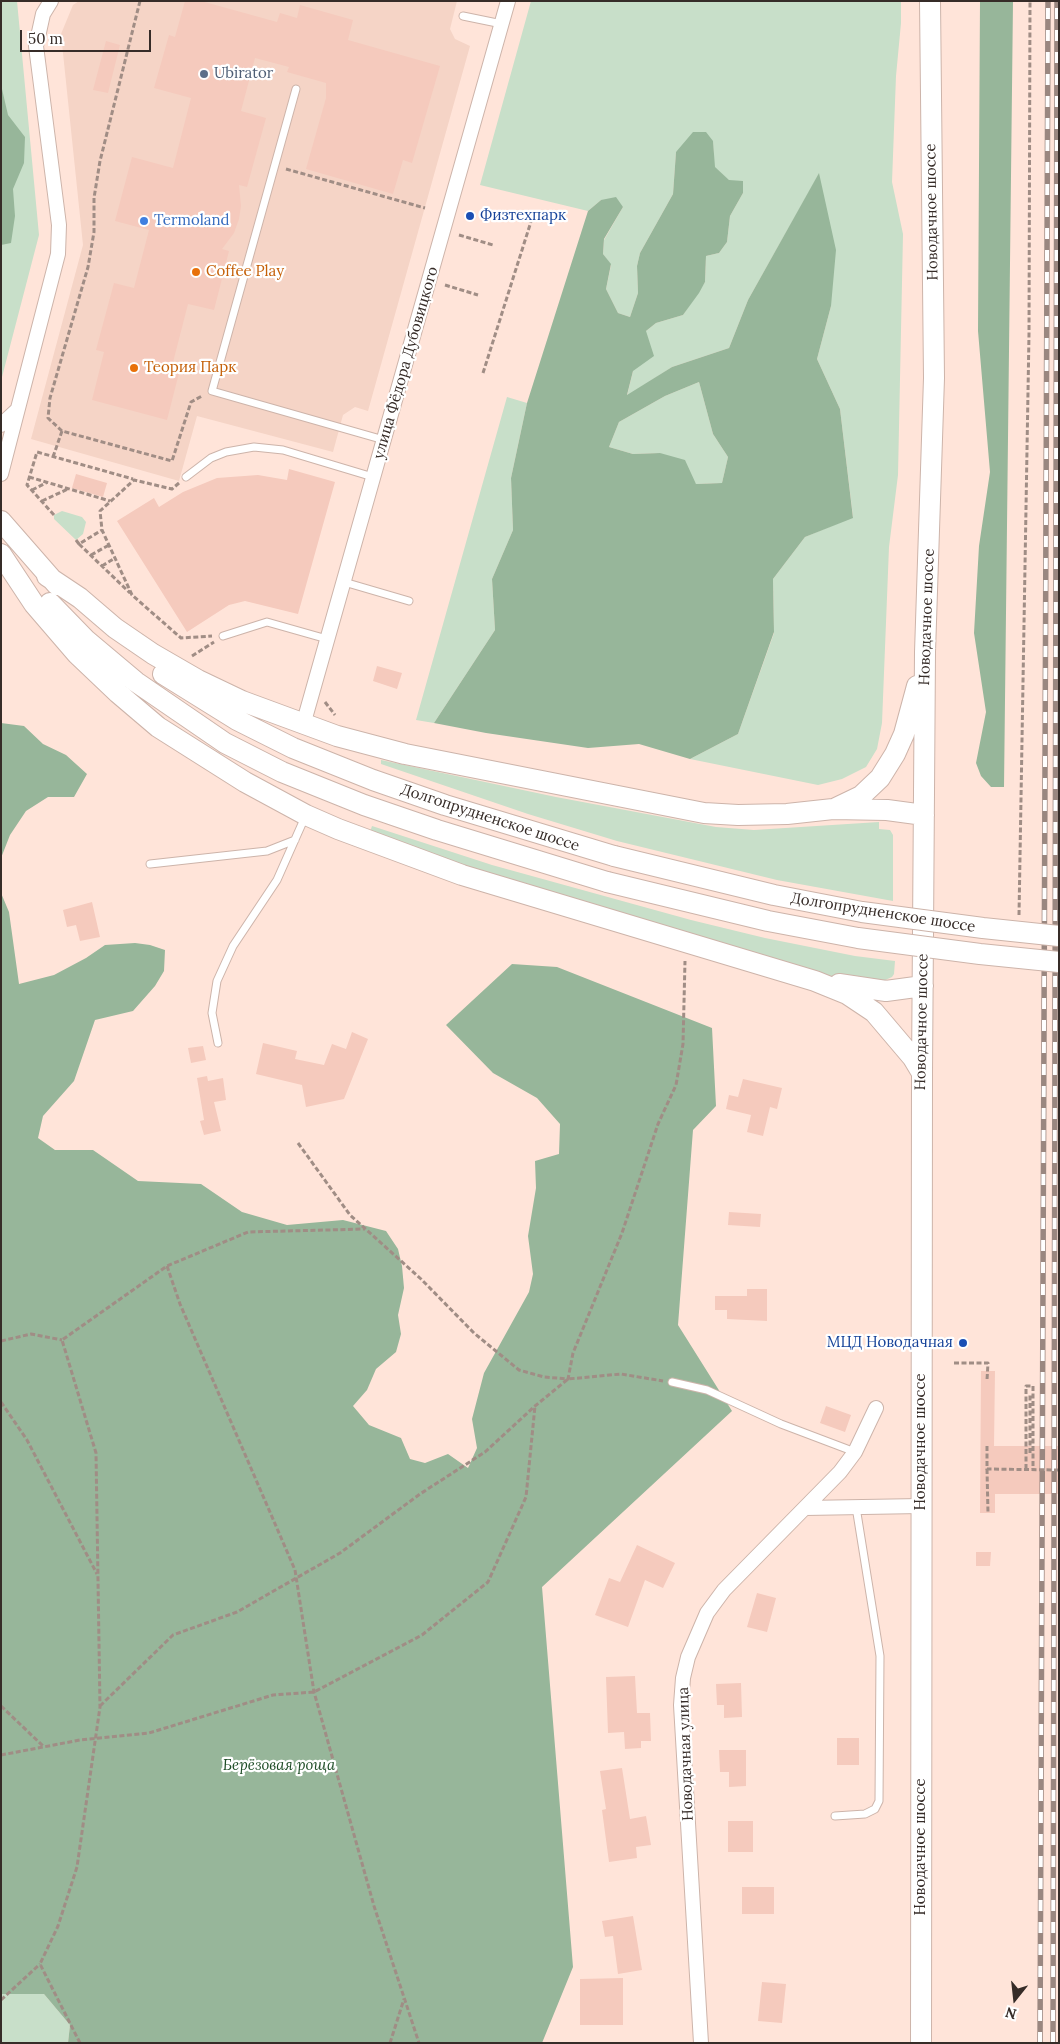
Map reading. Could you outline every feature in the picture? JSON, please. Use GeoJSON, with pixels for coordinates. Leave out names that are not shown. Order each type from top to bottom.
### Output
{"type":"FeatureCollection","features":[{"type":"Feature","properties":{"kind":"street"},"geometry":{"type":"LineString","coordinates":[[1,474],[58,254],[58,224],[36,46],[43,14],[50,1]]}},
{"type":"Feature","properties":{"kind":"street","name":"улица Фёдора Дубовицкого"},"geometry":{"type":"LineString","coordinates":[[303,725],[508,1]]}},
{"type":"Feature","properties":{"kind":"street","name":"Новодачное шоссе"},"geometry":{"type":"LineString","coordinates":[[921,2043],[922,1073],[925,652],[934,378],[930,1]]}},
{"type":"Feature","properties":{"kind":"street"},"geometry":{"type":"LineString","coordinates":[[1,425],[19,407]]}},
{"type":"Feature","properties":{"kind":"street","name":"Долгопрудненское шоссе"},"geometry":{"type":"LineString","coordinates":[[1,521],[46,576],[100,626],[144,662],[185,689],[245,724],[293,748],[373,780],[445,805],[614,856],[774,895],[862,912],[1059,936]]}},
{"type":"Feature","properties":{"kind":"street","name":"Долгопрудненское шоссе"},"geometry":{"type":"LineString","coordinates":[[1,550],[37,591],[86,640],[136,682],[225,743],[282,772],[364,805],[437,830],[607,882],[768,921],[858,938],[1059,962]]}},
{"type":"Feature","properties":{"kind":"street"},"geometry":{"type":"LineString","coordinates":[[1,554],[34,604],[77,654],[118,693],[158,726],[245,782],[306,815],[384,847],[462,875],[815,981],[847,994],[874,1012],[908,1052],[922,1073]]}},
{"type":"Feature","properties":{"kind":"street"},"geometry":{"type":"LineString","coordinates":[[46,576],[80,598],[116,628],[153,654],[198,680],[242,701],[337,736],[405,754],[704,813],[738,815],[787,814],[833,809],[886,810],[924,815]]}},
{"type":"Feature","properties":{"kind":"street"},"geometry":{"type":"LineString","coordinates":[[833,809],[861,796],[880,778],[896,754],[911,712],[925,652]]}},
{"type":"Feature","properties":{"kind":"street"},"geometry":{"type":"LineString","coordinates":[[815,981],[886,991],[923,986]]}},
{"type":"Feature","properties":{"kind":"street","name":"Новодачная улица"},"geometry":{"type":"LineString","coordinates":[[701,2043],[681,1705],[683,1678],[688,1657],[707,1613],[724,1590],[840,1472],[855,1452],[876,1408]]}},
{"type":"Feature","properties":{"kind":"street"},"geometry":{"type":"LineString","coordinates":[[805,1508],[921,1506]]}},
{"type":"Feature","properties":{"kind":"lane"},"geometry":{"type":"LineString","coordinates":[[463,16],[502,24]]}},
{"type":"Feature","properties":{"kind":"lane"},"geometry":{"type":"LineString","coordinates":[[296,89],[212,391],[384,440]]}},
{"type":"Feature","properties":{"kind":"lane"},"geometry":{"type":"LineString","coordinates":[[186,476],[211,458],[233,450],[254,447],[283,450],[373,477]]}},
{"type":"Feature","properties":{"kind":"lane"},"geometry":{"type":"LineString","coordinates":[[344,582],[409,601]]}},
{"type":"Feature","properties":{"kind":"lane"},"geometry":{"type":"LineString","coordinates":[[223,636],[267,622],[327,639]]}},
{"type":"Feature","properties":{"kind":"lane"},"geometry":{"type":"LineString","coordinates":[[218,1043],[212,1013],[217,981],[233,946],[277,880],[306,815]]}},
{"type":"Feature","properties":{"kind":"lane"},"geometry":{"type":"LineString","coordinates":[[150,864],[268,850],[295,840]]}},
{"type":"Feature","properties":{"kind":"lane"},"geometry":{"type":"LineString","coordinates":[[672,1382],[707,1390],[781,1424],[855,1452]]}},
{"type":"Feature","properties":{"kind":"lane"},"geometry":{"type":"LineString","coordinates":[[835,1816],[865,1814],[874,1810],[879,1801],[880,1656],[856,1507]]}},
{"type":"Feature","properties":{"kind":"path"},"geometry":{"type":"LineString","coordinates":[[140,1],[100,161],[94,198],[94,232],[88,267],[50,398],[48,418],[62,431],[172,461],[191,402],[212,391]]}},
{"type":"Feature","properties":{"kind":"path"},"geometry":{"type":"LineString","coordinates":[[1019,921],[1029,334],[1030,1]]}},
{"type":"Feature","properties":{"kind":"path"},"geometry":{"type":"LineString","coordinates":[[276,166],[425,208]]}},
{"type":"Feature","properties":{"kind":"path"},"geometry":{"type":"LineString","coordinates":[[483,373],[536,209]]}},
{"type":"Feature","properties":{"kind":"path"},"geometry":{"type":"LineString","coordinates":[[459,234],[493,245]]}},
{"type":"Feature","properties":{"kind":"path"},"geometry":{"type":"LineString","coordinates":[[445,285],[478,295]]}},
{"type":"Feature","properties":{"kind":"path"},"geometry":{"type":"LineString","coordinates":[[53,457],[62,431]]}},
{"type":"Feature","properties":{"kind":"path"},"geometry":{"type":"LineString","coordinates":[[54,515],[27,485],[36,452],[172,489],[186,476]]}},
{"type":"Feature","properties":{"kind":"path"},"geometry":{"type":"LineString","coordinates":[[29,477],[111,502]]}},
{"type":"Feature","properties":{"kind":"path"},"geometry":{"type":"LineString","coordinates":[[132,595],[102,530],[100,511],[134,480]]}},
{"type":"Feature","properties":{"kind":"path"},"geometry":{"type":"LineString","coordinates":[[32,490],[47,482]]}},
{"type":"Feature","properties":{"kind":"path"},"geometry":{"type":"LineString","coordinates":[[42,501],[68,489]]}},
{"type":"Feature","properties":{"kind":"path"},"geometry":{"type":"LineString","coordinates":[[79,544],[102,530]]}},
{"type":"Feature","properties":{"kind":"path"},"geometry":{"type":"LineString","coordinates":[[76,540],[132,595],[181,638],[223,636]]}},
{"type":"Feature","properties":{"kind":"path"},"geometry":{"type":"LineString","coordinates":[[91,555],[109,545]]}},
{"type":"Feature","properties":{"kind":"path"},"geometry":{"type":"LineString","coordinates":[[102,566],[115,558]]}},
{"type":"Feature","properties":{"kind":"path"},"geometry":{"type":"LineString","coordinates":[[188,660],[223,636]]}},
{"type":"Feature","properties":{"kind":"path"},"geometry":{"type":"LineString","coordinates":[[100,1706],[173,1636],[237,1612],[340,1553],[420,1494],[484,1452],[568,1379],[573,1353],[622,1233],[658,1124],[676,1085],[683,1044],[686,953]]}},
{"type":"Feature","properties":{"kind":"path"},"geometry":{"type":"LineString","coordinates":[[298,1143],[350,1215],[420,1279],[474,1333],[518,1370],[544,1377],[568,1379],[621,1374],[672,1382]]}},
{"type":"Feature","properties":{"kind":"path"},"geometry":{"type":"LineString","coordinates":[[1,1341],[30,1334],[62,1340],[167,1266],[248,1232],[366,1229]]}},
{"type":"Feature","properties":{"kind":"path"},"geometry":{"type":"LineString","coordinates":[[167,1266],[180,1304],[297,1579],[314,1692],[374,1906],[419,2043]]}},
{"type":"Feature","properties":{"kind":"path"},"geometry":{"type":"LineString","coordinates":[[1,2000],[40,1964],[58,1926],[77,1867],[100,1706],[96,1453],[62,1340]]}},
{"type":"Feature","properties":{"kind":"path"},"geometry":{"type":"LineString","coordinates":[[954,1363],[988,1363],[987,1380]]}},
{"type":"Feature","properties":{"kind":"path"},"geometry":{"type":"LineString","coordinates":[[1026,1470],[1030,1453],[1033,1386],[1026,1386],[1030,1453],[1033,1469]]}},
{"type":"Feature","properties":{"kind":"path"},"geometry":{"type":"LineString","coordinates":[[1030,1394],[1030,1453]]}},
{"type":"Feature","properties":{"kind":"path"},"geometry":{"type":"LineString","coordinates":[[1,1402],[27,1440],[98,1575]]}},
{"type":"Feature","properties":{"kind":"path"},"geometry":{"type":"LineString","coordinates":[[1,1755],[95,1738],[150,1733],[273,1694],[314,1692],[422,1636],[488,1582],[526,1497],[535,1406]]}},
{"type":"Feature","properties":{"kind":"path"},"geometry":{"type":"LineString","coordinates":[[987,1446],[988,1513]]}},
{"type":"Feature","properties":{"kind":"path"},"geometry":{"type":"LineString","coordinates":[[987,1469],[1059,1470]]}},
{"type":"Feature","properties":{"kind":"path"},"geometry":{"type":"LineString","coordinates":[[1,1706],[44,1746]]}},
{"type":"Feature","properties":{"kind":"path"},"geometry":{"type":"LineString","coordinates":[[40,1964],[80,2043]]}},
{"type":"Feature","properties":{"kind":"path"},"geometry":{"type":"LineString","coordinates":[[390,2043],[404,1998]]}},
{"type":"Feature","properties":{"kind":"shaded area"},"geometry":{"type":"Polygon","coordinates":[[[79,1],[457,1],[450,29],[455,39],[470,46],[368,411],[355,407],[343,415],[333,452],[197,416],[179,481],[31,439],[83,245],[61,34],[73,5],[79,1]]]}},
{"type":"Feature","properties":{"kind":"green space"},"geometry":{"type":"Polygon","coordinates":[[[1,1],[17,1],[39,235],[2,377],[1,1]]]}},
{"type":"Feature","properties":{"kind":"green space"},"geometry":{"type":"Polygon","coordinates":[[[531,1],[901,1],[892,182],[903,234],[898,475],[889,547],[882,723],[877,749],[866,767],[842,779],[818,785],[690,759],[738,734],[774,633],[773,579],[805,537],[853,517],[840,409],[817,359],[831,306],[819,174],[748,300],[729,348],[672,367],[627,396],[646,331],[656,323],[683,315],[705,282],[706,256],[719,253],[727,242],[730,216],[743,193],[714,167],[713,141],[676,152],[673,194],[640,253],[637,266],[638,293],[630,317],[618,313],[606,289],[611,265],[603,254],[604,240],[623,207],[601,200],[588,211],[480,185],[531,1]]]}},
{"type":"Feature","properties":{"kind":"green space"},"geometry":{"type":"Polygon","coordinates":[[[980,1],[1013,1],[1004,787],[991,787],[981,776],[976,763],[986,712],[974,633],[979,546],[990,472],[978,331],[980,1]]]}},
{"type":"Feature","properties":{"kind":"green space"},"geometry":{"type":"Polygon","coordinates":[[[1,77],[8,115],[25,137],[24,163],[13,189],[15,216],[11,243],[1,245],[1,77]]]}},
{"type":"Feature","properties":{"kind":"green space"},"geometry":{"type":"Polygon","coordinates":[[[693,132],[706,132],[713,141],[715,167],[729,180],[743,181],[743,193],[730,216],[727,242],[719,253],[706,256],[705,282],[699,293],[683,315],[656,323],[646,331],[654,356],[633,371],[627,395],[672,367],[729,348],[748,300],[819,173],[836,250],[831,306],[817,359],[840,409],[853,518],[805,537],[773,579],[774,632],[738,734],[690,759],[639,744],[588,748],[486,733],[434,723],[495,630],[492,579],[513,530],[511,478],[527,403],[588,211],[601,200],[616,197],[623,207],[604,239],[603,254],[611,264],[606,289],[618,313],[630,317],[638,293],[637,266],[640,253],[673,194],[676,152],[693,132]],[[699,382],[665,396],[619,422],[609,447],[633,454],[660,453],[685,460],[696,484],[722,483],[728,457],[713,434],[699,382]]]}},
{"type":"Feature","properties":{"kind":"green space"},"geometry":{"type":"Polygon","coordinates":[[[699,382],[713,434],[728,457],[722,483],[696,484],[660,453],[633,454],[609,447],[619,422],[665,396],[699,382]]]}},
{"type":"Feature","properties":{"kind":"green space"},"geometry":{"type":"Polygon","coordinates":[[[507,397],[527,403],[511,478],[513,530],[492,579],[495,630],[434,723],[416,720],[507,397]]]}},
{"type":"Feature","properties":{"kind":"green space"},"geometry":{"type":"Polygon","coordinates":[[[62,511],[82,517],[86,522],[83,534],[76,540],[54,519],[54,515],[62,511]]]}},
{"type":"Feature","properties":{"kind":"green space"},"geometry":{"type":"Polygon","coordinates":[[[1,723],[24,726],[43,744],[66,755],[87,774],[74,797],[48,797],[26,811],[10,835],[1,858],[1,723]]]}},
{"type":"Feature","properties":{"kind":"green space"},"geometry":{"type":"Polygon","coordinates":[[[381,760],[556,797],[716,827],[754,830],[879,822],[879,829],[890,830],[893,835],[893,901],[777,880],[617,841],[528,814],[381,764],[381,760]]]}},
{"type":"Feature","properties":{"kind":"green space"},"geometry":{"type":"Polygon","coordinates":[[[372,826],[492,865],[691,920],[765,938],[855,956],[895,961],[894,974],[883,981],[863,977],[859,985],[806,971],[477,871],[370,832],[372,826]]]}},
{"type":"Feature","properties":{"kind":"green space","name":"Берёзовая роща"},"geometry":{"type":"Polygon","coordinates":[[[1,893],[9,912],[19,984],[54,975],[86,958],[105,945],[135,943],[165,950],[164,971],[155,986],[133,1011],[95,1020],[74,1081],[43,1116],[38,1138],[55,1150],[93,1150],[138,1181],[201,1184],[242,1212],[287,1225],[343,1220],[386,1231],[398,1249],[402,1266],[404,1288],[398,1315],[401,1334],[396,1352],[376,1369],[367,1390],[353,1406],[369,1425],[401,1438],[410,1459],[425,1463],[448,1454],[468,1468],[477,1448],[472,1419],[484,1373],[529,1292],[533,1274],[528,1236],[536,1188],[535,1161],[559,1154],[560,1124],[537,1098],[493,1073],[446,1025],[512,964],[557,967],[712,1028],[716,1106],[693,1130],[678,1325],[732,1411],[542,1587],[573,1967],[542,2043],[68,2043],[70,2025],[44,1994],[1,1994],[1,893]]]}},
{"type":"Feature","properties":{"kind":"green space"},"geometry":{"type":"Polygon","coordinates":[[[1,1994],[44,1994],[70,2025],[68,2043],[1,2043],[1,1994]]]}},
{"type":"Feature","properties":{"kind":"building"},"geometry":{"type":"Polygon","coordinates":[[[185,1],[201,1],[277,22],[280,13],[297,18],[300,5],[353,20],[348,40],[440,66],[412,163],[403,160],[393,194],[306,169],[326,98],[326,83],[287,72],[289,67],[255,58],[241,111],[266,118],[247,187],[239,185],[241,206],[239,219],[234,233],[222,249],[229,251],[214,310],[188,304],[171,370],[179,373],[167,420],[92,400],[104,352],[96,350],[114,283],[134,288],[149,230],[115,221],[132,157],[173,168],[191,98],[154,88],[169,35],[175,37],[185,1]]]}},
{"type":"Feature","properties":{"kind":"building"},"geometry":{"type":"Polygon","coordinates":[[[106,41],[120,45],[108,93],[93,90],[106,41]]]}},
{"type":"Feature","properties":{"kind":"building"},"geometry":{"type":"Polygon","coordinates":[[[289,469],[335,482],[298,614],[245,601],[229,605],[187,632],[117,521],[154,498],[159,507],[183,492],[217,478],[258,475],[287,480],[289,469]]]}},
{"type":"Feature","properties":{"kind":"building"},"geometry":{"type":"Polygon","coordinates":[[[76,474],[107,483],[103,497],[72,488],[76,474]]]}},
{"type":"Feature","properties":{"kind":"building"},"geometry":{"type":"Polygon","coordinates":[[[377,666],[402,673],[397,689],[373,681],[377,666]]]}},
{"type":"Feature","properties":{"kind":"building"},"geometry":{"type":"Polygon","coordinates":[[[92,902],[100,937],[80,941],[76,925],[67,927],[63,910],[92,902]]]}},
{"type":"Feature","properties":{"kind":"building"},"geometry":{"type":"Polygon","coordinates":[[[352,1032],[368,1039],[344,1099],[306,1107],[302,1085],[256,1074],[263,1043],[297,1051],[295,1059],[324,1065],[332,1044],[346,1049],[352,1032]]]}},
{"type":"Feature","properties":{"kind":"building"},"geometry":{"type":"Polygon","coordinates":[[[203,1046],[206,1060],[191,1063],[188,1048],[203,1046]]]}},
{"type":"Feature","properties":{"kind":"building"},"geometry":{"type":"Polygon","coordinates":[[[207,1076],[208,1081],[223,1078],[226,1100],[214,1102],[221,1131],[204,1135],[200,1121],[204,1120],[197,1078],[207,1076]]]}},
{"type":"Feature","properties":{"kind":"building"},"geometry":{"type":"Polygon","coordinates":[[[743,1079],[782,1088],[777,1109],[770,1107],[763,1136],[747,1132],[751,1115],[726,1109],[729,1095],[738,1097],[743,1079]]]}},
{"type":"Feature","properties":{"kind":"building"},"geometry":{"type":"Polygon","coordinates":[[[729,1212],[761,1214],[760,1227],[728,1225],[729,1212]]]}},
{"type":"Feature","properties":{"kind":"building"},"geometry":{"type":"Polygon","coordinates":[[[747,1289],[767,1289],[767,1321],[727,1319],[727,1310],[715,1310],[715,1296],[747,1296],[747,1289]]]}},
{"type":"Feature","properties":{"kind":"building"},"geometry":{"type":"Polygon","coordinates":[[[981,1371],[995,1371],[994,1446],[1059,1446],[1059,1494],[995,1494],[995,1513],[980,1513],[981,1371]]]}},
{"type":"Feature","properties":{"kind":"building"},"geometry":{"type":"Polygon","coordinates":[[[826,1406],[851,1415],[845,1432],[820,1423],[826,1406]]]}},
{"type":"Feature","properties":{"kind":"building"},"geometry":{"type":"Polygon","coordinates":[[[637,1545],[675,1563],[663,1588],[645,1580],[628,1627],[595,1615],[609,1578],[620,1582],[637,1545]]]}},
{"type":"Feature","properties":{"kind":"building"},"geometry":{"type":"Polygon","coordinates":[[[976,1552],[991,1552],[990,1566],[976,1566],[976,1552]]]}},
{"type":"Feature","properties":{"kind":"building"},"geometry":{"type":"Polygon","coordinates":[[[757,1593],[776,1598],[767,1632],[747,1627],[757,1593]]]}},
{"type":"Feature","properties":{"kind":"building"},"geometry":{"type":"Polygon","coordinates":[[[635,1676],[637,1713],[650,1713],[651,1741],[641,1741],[641,1748],[625,1749],[624,1732],[608,1733],[606,1677],[635,1676]]]}},
{"type":"Feature","properties":{"kind":"building"},"geometry":{"type":"Polygon","coordinates":[[[741,1683],[742,1717],[724,1718],[724,1705],[717,1705],[716,1684],[741,1683]]]}},
{"type":"Feature","properties":{"kind":"building"},"geometry":{"type":"Polygon","coordinates":[[[837,1738],[859,1738],[859,1765],[837,1765],[837,1738]]]}},
{"type":"Feature","properties":{"kind":"building"},"geometry":{"type":"Polygon","coordinates":[[[719,1750],[746,1750],[746,1786],[729,1787],[729,1772],[720,1772],[719,1750]]]}},
{"type":"Feature","properties":{"kind":"building"},"geometry":{"type":"Polygon","coordinates":[[[622,1768],[630,1819],[646,1816],[651,1845],[636,1847],[637,1858],[609,1862],[602,1810],[606,1809],[600,1771],[622,1768]]]}},
{"type":"Feature","properties":{"kind":"building"},"geometry":{"type":"Polygon","coordinates":[[[728,1821],[753,1821],[753,1852],[728,1852],[728,1821]]]}},
{"type":"Feature","properties":{"kind":"building"},"geometry":{"type":"Polygon","coordinates":[[[742,1887],[774,1887],[774,1914],[742,1914],[742,1887]]]}},
{"type":"Feature","properties":{"kind":"building"},"geometry":{"type":"Polygon","coordinates":[[[633,1916],[642,1970],[618,1974],[613,1936],[605,1937],[602,1921],[633,1916]]]}},
{"type":"Feature","properties":{"kind":"building"},"geometry":{"type":"Polygon","coordinates":[[[623,1978],[623,2025],[580,2025],[580,1979],[623,1978]]]}},
{"type":"Feature","properties":{"kind":"building"},"geometry":{"type":"Polygon","coordinates":[[[762,1982],[786,1984],[782,2023],[758,2021],[762,1982]]]}},
{"type":"Feature","properties":{"kind":"railway"},"geometry":{"type":"LineString","coordinates":[[1040,2043],[1048,1]]}},
{"type":"Feature","properties":{"kind":"railway"},"geometry":{"type":"LineString","coordinates":[[1053,2043],[1057,1]]}},
{"type":"Feature","properties":{"kind":"place","name":"Ubirator"},"geometry":{"type":"Point","coordinates":[204,74]}},
{"type":"Feature","properties":{"kind":"place","name":"Физтехпарк"},"geometry":{"type":"Point","coordinates":[470,216]}},
{"type":"Feature","properties":{"kind":"place","name":"Termoland"},"geometry":{"type":"Point","coordinates":[144,221]}},
{"type":"Feature","properties":{"kind":"place","name":"Coffee Play"},"geometry":{"type":"Point","coordinates":[196,272]}},
{"type":"Feature","properties":{"kind":"place","name":"Теория Парк"},"geometry":{"type":"Point","coordinates":[134,368]}},
{"type":"Feature","properties":{"kind":"place","name":"МЦД Новодачная"},"geometry":{"type":"Point","coordinates":[963,1343]}}]}
